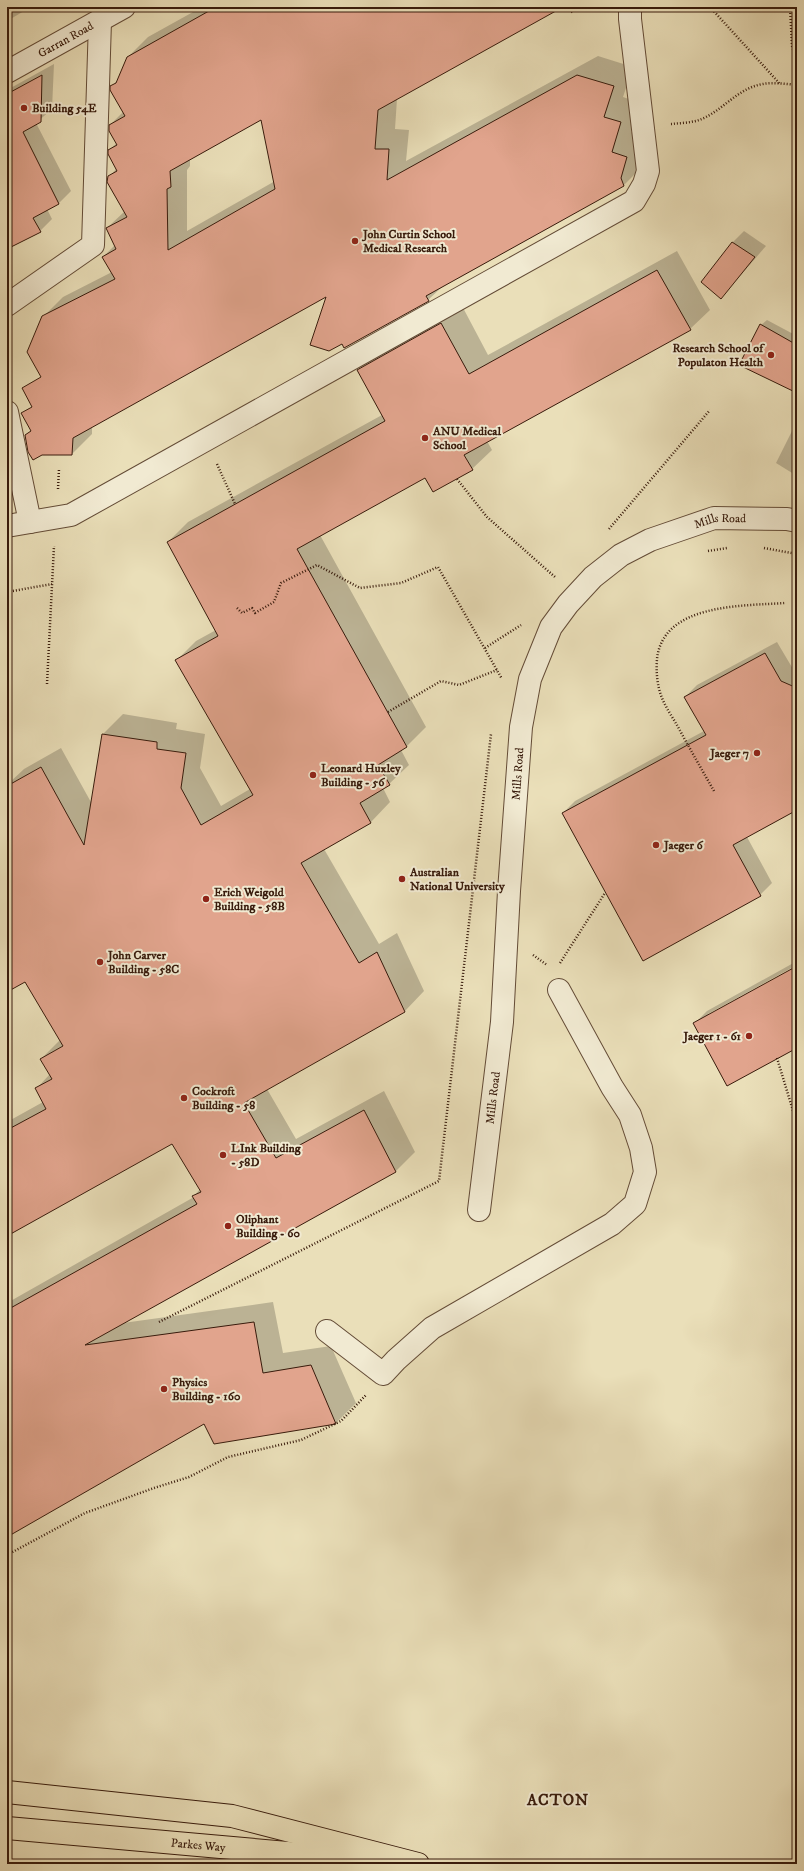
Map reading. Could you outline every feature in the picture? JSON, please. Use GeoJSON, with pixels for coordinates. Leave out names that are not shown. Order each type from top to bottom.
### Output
{"type":"FeatureCollection","features":[{"type":"Feature","properties":{"kind":"highway"},"geometry":{"type":"LineString","coordinates":[[7,1792],[232,1816],[418,1864]]}},
{"type":"Feature","properties":{"kind":"highway","name":"Parkes Way"},"geometry":{"type":"LineString","coordinates":[[7,1828],[413,1864]]}},
{"type":"Feature","properties":{"kind":"street","name":"Garran Road"},"geometry":{"type":"LineString","coordinates":[[7,72],[124,7]]}},
{"type":"Feature","properties":{"kind":"street"},"geometry":{"type":"LineString","coordinates":[[7,526],[71,515],[634,201],[644,184],[648,171],[630,19],[630,7]]}},
{"type":"Feature","properties":{"kind":"street"},"geometry":{"type":"LineString","coordinates":[[7,305],[93,245],[100,21]]}},
{"type":"Feature","properties":{"kind":"street"},"geometry":{"type":"LineString","coordinates":[[7,412],[30,522]]}},
{"type":"Feature","properties":{"kind":"street","name":"Mills Road"},"geometry":{"type":"LineString","coordinates":[[478,1210],[502,1022],[508,891],[521,726],[530,679],[551,627],[568,604],[593,577],[622,555],[650,540],[714,518],[787,519],[797,521]]}},
{"type":"Feature","properties":{"kind":"street"},"geometry":{"type":"LineString","coordinates":[[327,1331],[383,1374],[396,1360],[432,1328],[612,1224],[635,1204],[644,1172],[641,1148],[630,1116],[558,990]]}},
{"type":"Feature","properties":{"kind":"path"},"geometry":{"type":"LineString","coordinates":[[571,12],[582,7]]}},
{"type":"Feature","properties":{"kind":"path"},"geometry":{"type":"LineString","coordinates":[[710,7],[780,84]]}},
{"type":"Feature","properties":{"kind":"path"},"geometry":{"type":"LineString","coordinates":[[790,7],[792,46],[797,62]]}},
{"type":"Feature","properties":{"kind":"path"},"geometry":{"type":"LineString","coordinates":[[642,126],[699,120],[712,114],[735,96],[751,87],[764,83],[797,85]]}},
{"type":"Feature","properties":{"kind":"path"},"geometry":{"type":"LineString","coordinates":[[608,530],[710,410]]}},
{"type":"Feature","properties":{"kind":"path"},"geometry":{"type":"LineString","coordinates":[[214,459],[235,504]]}},
{"type":"Feature","properties":{"kind":"path"},"geometry":{"type":"LineString","coordinates":[[47,684],[59,469]]}},
{"type":"Feature","properties":{"kind":"path"},"geometry":{"type":"LineString","coordinates":[[457,479],[487,517],[557,578]]}},
{"type":"Feature","properties":{"kind":"path"},"geometry":{"type":"LineString","coordinates":[[704,552],[734,548]]}},
{"type":"Feature","properties":{"kind":"path"},"geometry":{"type":"LineString","coordinates":[[761,548],[797,554]]}},
{"type":"Feature","properties":{"kind":"path"},"geometry":{"type":"LineString","coordinates":[[238,608],[242,613],[252,608],[255,613],[274,602],[281,583],[317,565],[360,588],[401,583],[438,567],[504,683]]}},
{"type":"Feature","properties":{"kind":"path"},"geometry":{"type":"LineString","coordinates":[[7,592],[52,584]]}},
{"type":"Feature","properties":{"kind":"path"},"geometry":{"type":"LineString","coordinates":[[714,791],[662,698],[656,669],[658,651],[666,634],[681,621],[707,611],[732,607],[785,603]]}},
{"type":"Feature","properties":{"kind":"path"},"geometry":{"type":"LineString","coordinates":[[484,648],[524,623]]}},
{"type":"Feature","properties":{"kind":"path"},"geometry":{"type":"LineString","coordinates":[[388,712],[442,682],[458,685],[497,670]]}},
{"type":"Feature","properties":{"kind":"path"},"geometry":{"type":"LineString","coordinates":[[158,1322],[439,1181],[491,730]]}},
{"type":"Feature","properties":{"kind":"path"},"geometry":{"type":"LineString","coordinates":[[559,965],[606,893]]}},
{"type":"Feature","properties":{"kind":"path"},"geometry":{"type":"LineString","coordinates":[[777,1058],[794,1114],[797,1118]]}},
{"type":"Feature","properties":{"kind":"path"},"geometry":{"type":"LineString","coordinates":[[7,1555],[85,1513],[189,1477],[228,1457],[301,1440],[336,1424],[362,1400],[383,1374]]}},
{"type":"Feature","properties":{"kind":"building","name":"John Curtin School Medical Research"},"geometry":{"type":"Polygon","coordinates":[[[216,7],[563,7],[378,110],[375,149],[389,149],[387,180],[577,75],[614,86],[604,117],[621,122],[612,152],[627,157],[621,178],[624,186],[426,296],[429,301],[344,348],[342,344],[329,351],[310,345],[326,297],[73,438],[72,455],[42,455],[33,460],[28,452],[25,435],[31,431],[21,413],[32,407],[22,388],[41,377],[27,352],[42,316],[115,279],[102,257],[116,249],[106,228],[127,217],[107,182],[108,176],[117,171],[108,154],[108,150],[117,145],[109,131],[109,125],[125,116],[110,90],[110,86],[116,83],[127,57],[216,7]],[[261,120],[170,171],[171,187],[167,189],[168,250],[275,189],[261,120]]]}},
{"type":"Feature","properties":{"kind":"building"},"geometry":{"type":"Polygon","coordinates":[[[42,75],[41,122],[23,132],[59,204],[33,218],[41,232],[7,249],[7,94],[42,75]]]}},
{"type":"Feature","properties":{"kind":"building"},"geometry":{"type":"Polygon","coordinates":[[[732,242],[755,257],[721,299],[701,282],[732,242]]]}},
{"type":"Feature","properties":{"kind":"building"},"geometry":{"type":"Polygon","coordinates":[[[657,270],[691,330],[464,455],[473,470],[433,492],[425,478],[297,549],[407,747],[378,765],[390,785],[360,803],[371,823],[301,863],[359,963],[377,952],[405,1012],[244,1103],[276,1158],[364,1110],[396,1172],[85,1345],[254,1322],[263,1373],[311,1365],[336,1424],[214,1444],[204,1424],[7,1537],[7,1310],[197,1204],[192,1196],[201,1192],[172,1144],[7,1236],[7,1130],[46,1109],[35,1088],[52,1079],[40,1059],[63,1046],[25,982],[7,992],[7,786],[41,767],[84,845],[102,734],[157,742],[157,749],[186,753],[181,788],[201,825],[253,795],[175,660],[218,636],[167,542],[385,421],[357,370],[441,323],[469,374],[657,270]]]}},
{"type":"Feature","properties":{"kind":"building","name":"Research School of Populaton Health"},"geometry":{"type":"Polygon","coordinates":[[[760,324],[797,345],[797,393],[739,365],[760,324]]]}},
{"type":"Feature","properties":{"kind":"building"},"geometry":{"type":"Polygon","coordinates":[[[765,653],[781,681],[797,688],[797,810],[733,845],[761,896],[643,961],[562,813],[706,735],[684,697],[765,653]]]}},
{"type":"Feature","properties":{"kind":"building","name":"Jaeger 1 - 61"},"geometry":{"type":"Polygon","coordinates":[[[797,966],[797,1048],[727,1086],[693,1023],[797,966]]]}},
{"type":"Feature","properties":{"kind":"place","name":"Building 54E"},"geometry":{"type":"Point","coordinates":[24,108]}},
{"type":"Feature","properties":{"kind":"place","name":"John Curtin School Medical Research"},"geometry":{"type":"Point","coordinates":[355,241]}},
{"type":"Feature","properties":{"kind":"place","name":"Research School of Populaton Health"},"geometry":{"type":"Point","coordinates":[771,355]}},
{"type":"Feature","properties":{"kind":"place","name":"ANU Medical School"},"geometry":{"type":"Point","coordinates":[425,438]}},
{"type":"Feature","properties":{"kind":"place","name":"Jaeger 7"},"geometry":{"type":"Point","coordinates":[757,753]}},
{"type":"Feature","properties":{"kind":"place","name":"Leonard Huxley Building - 56"},"geometry":{"type":"Point","coordinates":[313,775]}},
{"type":"Feature","properties":{"kind":"place","name":"Jaeger 6"},"geometry":{"type":"Point","coordinates":[656,845]}},
{"type":"Feature","properties":{"kind":"place","name":"Australian National University"},"geometry":{"type":"Point","coordinates":[402,879]}},
{"type":"Feature","properties":{"kind":"place","name":"Erich Weigold Building - 58B"},"geometry":{"type":"Point","coordinates":[206,899]}},
{"type":"Feature","properties":{"kind":"place","name":"John Carver Building - 58C"},"geometry":{"type":"Point","coordinates":[100,962]}},
{"type":"Feature","properties":{"kind":"place","name":"Jaeger 1 - 61"},"geometry":{"type":"Point","coordinates":[749,1036]}},
{"type":"Feature","properties":{"kind":"place","name":"Cockroft Building - 58"},"geometry":{"type":"Point","coordinates":[184,1098]}},
{"type":"Feature","properties":{"kind":"place","name":"LInk Building - 58D"},"geometry":{"type":"Point","coordinates":[223,1155]}},
{"type":"Feature","properties":{"kind":"place","name":"Oliphant Building - 60"},"geometry":{"type":"Point","coordinates":[228,1226]}},
{"type":"Feature","properties":{"kind":"place","name":"Physics Building - 160"},"geometry":{"type":"Point","coordinates":[164,1389]}},
{"type":"Feature","properties":{"kind":"district","name":"ACTON"},"geometry":{"type":"Point","coordinates":[558,1799]}}]}
